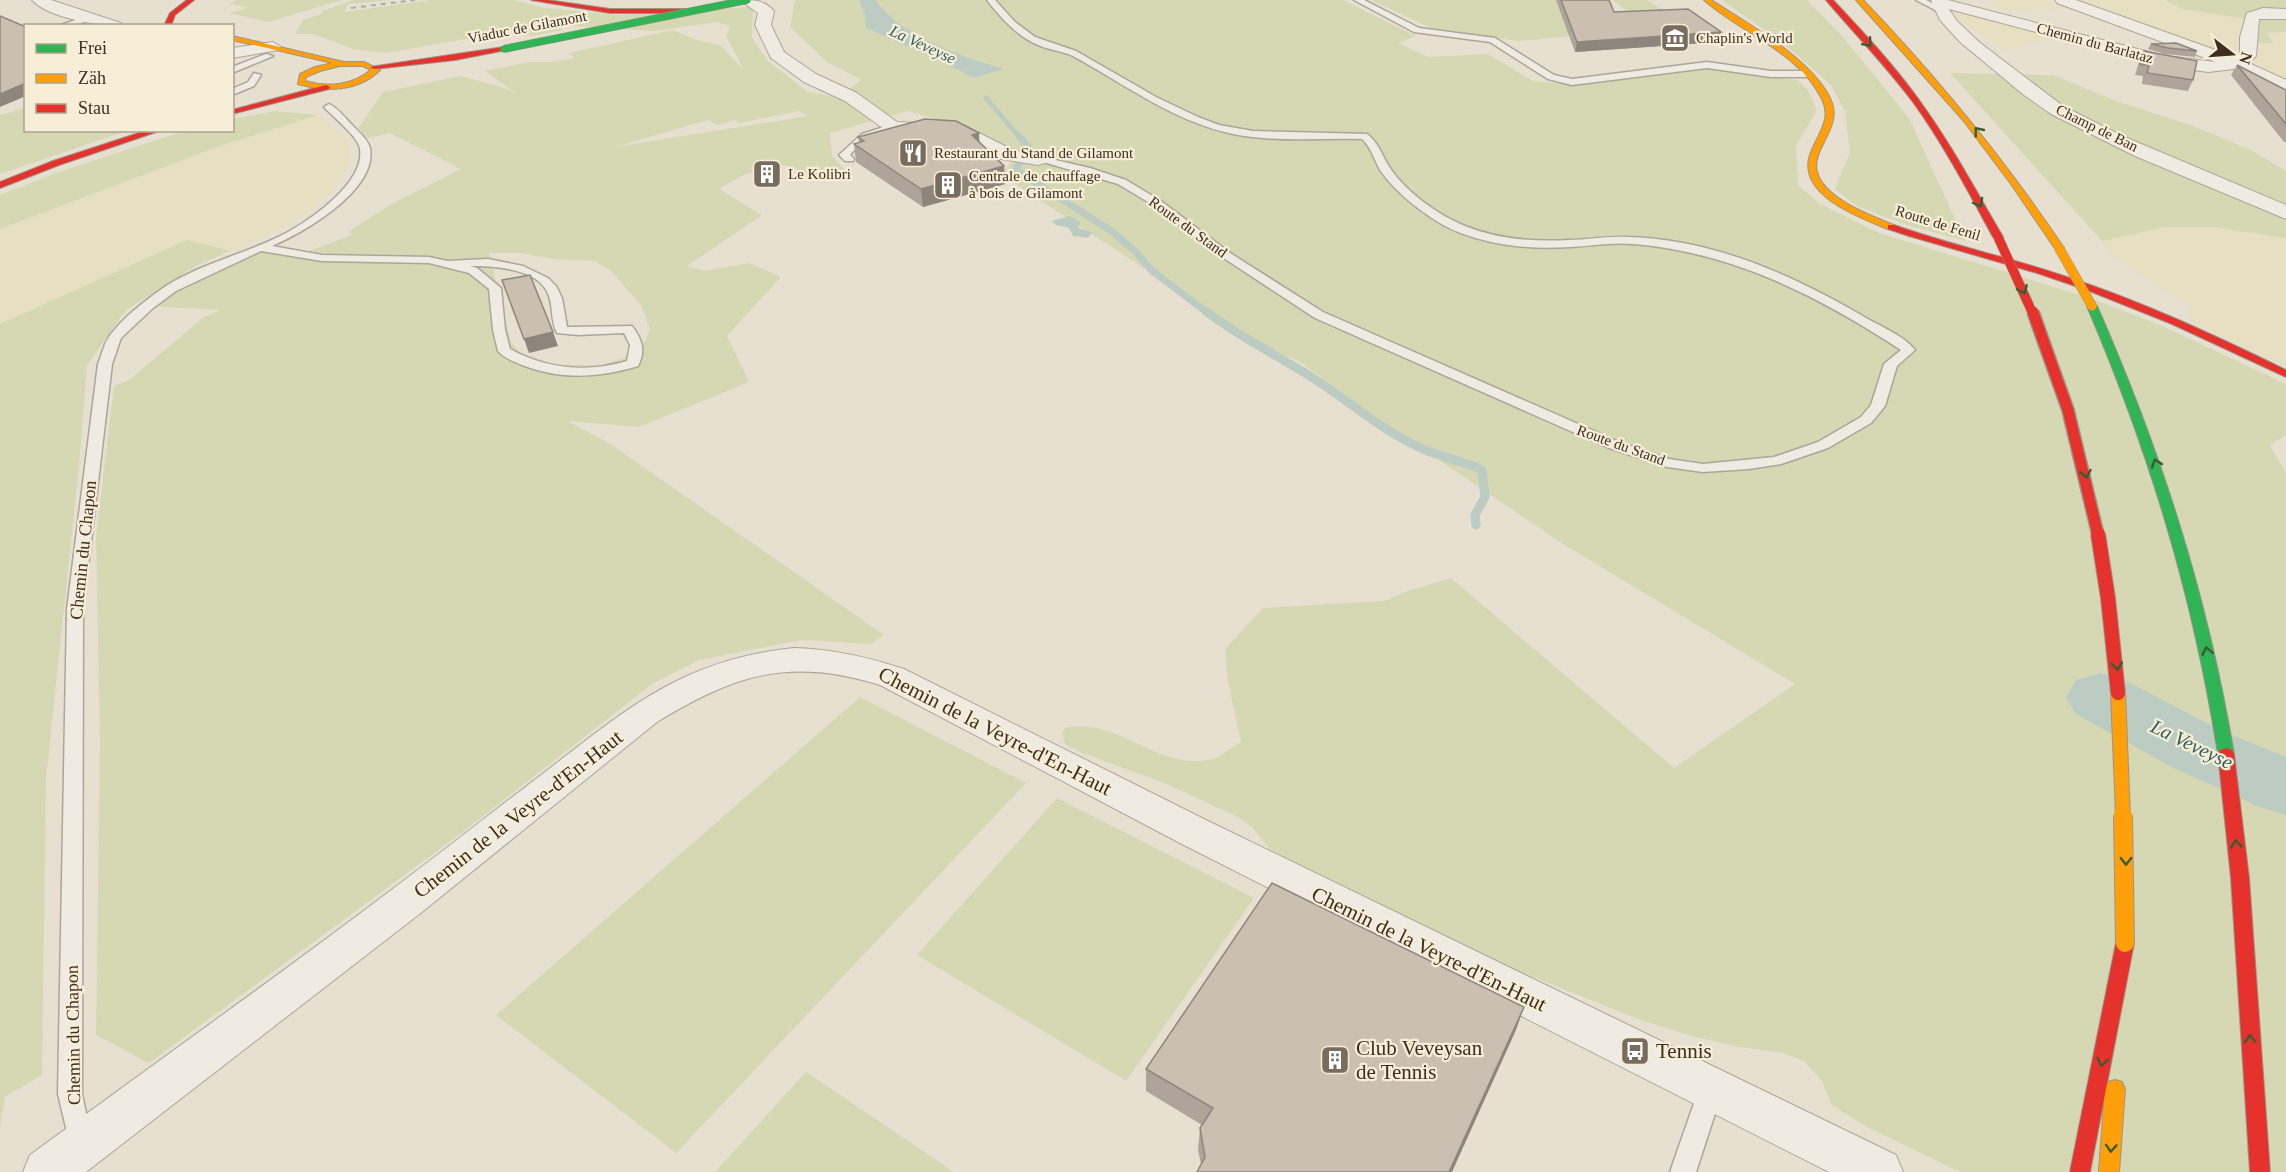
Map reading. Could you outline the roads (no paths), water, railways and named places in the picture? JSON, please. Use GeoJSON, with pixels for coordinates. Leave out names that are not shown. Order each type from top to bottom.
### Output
{"type":"FeatureCollection","features":[{"type":"Feature","properties":{"kind":"main road"},"geometry":{"type":"LineString","coordinates":[[534,0],[595,10],[647,12],[696,10],[751,0]]}},
{"type":"Feature","properties":{"kind":"main road"},"geometry":{"type":"LineString","coordinates":[[564,0],[606,6],[655,8],[731,0]]}},
{"type":"Feature","properties":{"kind":"main road","name":"Viaduc de Gilamont"},"geometry":{"type":"LineString","coordinates":[[234,111],[455,58],[751,0]]}},
{"type":"Feature","properties":{"kind":"main road","name":"Route de Fenil"},"geometry":{"type":"LineString","coordinates":[[1707,0],[1806,74],[1824,93],[1830,111],[1830,122],[1812,156],[1812,173],[1823,190],[1839,203],[1904,230],[2084,286],[2231,347],[2286,374]]}},
{"type":"Feature","properties":{"kind":"main road"},"geometry":{"type":"LineString","coordinates":[[1829,0],[1874,50],[1925,114],[1948,149],[1998,237],[2020,282],[2060,382],[2083,462],[2102,555],[2117,659],[2122,729],[2126,801],[2125,943],[2117,1058]]}},
{"type":"Feature","properties":{"kind":"main road"},"geometry":{"type":"LineString","coordinates":[[1859,0],[1921,64],[1967,117],[2024,192],[2059,248],[2092,306],[2123,371],[2168,496],[2195,598],[2220,724],[2233,818],[2243,921],[2253,1097],[2260,1172]]}},
{"type":"Feature","properties":{"kind":"main road"},"geometry":{"type":"LineString","coordinates":[[191,17],[197,2]]}},
{"type":"Feature","properties":{"kind":"main road"},"geometry":{"type":"LineString","coordinates":[[167,24],[172,13],[197,2]]}},
{"type":"Feature","properties":{"kind":"main road"},"geometry":{"type":"LineString","coordinates":[[234,39],[301,64],[307,69],[301,82],[306,85],[328,87]]}},
{"type":"Feature","properties":{"kind":"main road","name":"Viaduc de Gilamont"},"geometry":{"type":"LineString","coordinates":[[271,52],[374,67],[455,58]]}},
{"type":"Feature","properties":{"kind":"main road"},"geometry":{"type":"LineString","coordinates":[[234,106],[275,92],[323,67],[346,63]]}},
{"type":"Feature","properties":{"kind":"main road"},"geometry":{"type":"LineString","coordinates":[[365,79],[374,73],[376,70],[374,67]]}},
{"type":"Feature","properties":{"kind":"main road"},"geometry":{"type":"LineString","coordinates":[[0,185],[153,132]]}},
{"type":"Feature","properties":{"kind":"main road"},"geometry":{"type":"LineString","coordinates":[[2080,1172],[2125,943]]}},
{"type":"Feature","properties":{"kind":"main road"},"geometry":{"type":"LineString","coordinates":[[2109,1172],[2115,1080]]}},
{"type":"Feature","properties":{"kind":"main road"},"geometry":{"type":"LineString","coordinates":[[2251,1172],[2253,1097]]}},
{"type":"Feature","properties":{"kind":"street"},"geometry":{"type":"LineString","coordinates":[[39,0],[56,8],[110,24]]}},
{"type":"Feature","properties":{"kind":"street"},"geometry":{"type":"LineString","coordinates":[[751,0],[766,10],[762,22],[777,55],[810,78],[851,97],[893,127]]}},
{"type":"Feature","properties":{"kind":"street"},"geometry":{"type":"LineString","coordinates":[[2062,0],[2238,64],[2286,87]]}},
{"type":"Feature","properties":{"kind":"street","name":"Chemin du Barlataz"},"geometry":{"type":"LineString","coordinates":[[1939,4],[2164,61],[2202,67],[2238,64]]}},
{"type":"Feature","properties":{"kind":"street","name":"Champ de Ban"},"geometry":{"type":"LineString","coordinates":[[1939,4],[1969,42],[2057,110],[2153,156],[2229,186],[2286,213]]}},
{"type":"Feature","properties":{"kind":"street"},"geometry":{"type":"LineString","coordinates":[[766,28],[779,5]]}},
{"type":"Feature","properties":{"kind":"street"},"geometry":{"type":"LineString","coordinates":[[2238,64],[2248,56],[2248,37],[2252,16],[2286,14]]}},
{"type":"Feature","properties":{"kind":"street"},"geometry":{"type":"LineString","coordinates":[[237,51],[271,52]]}},
{"type":"Feature","properties":{"kind":"street","name":"Route du Stand"},"geometry":{"type":"LineString","coordinates":[[893,127],[963,131],[996,150],[1030,158]]}},
{"type":"Feature","properties":{"kind":"street","name":"Chemin de la Veyre-d'En-Haut"},"geometry":{"type":"LineString","coordinates":[[47,1172],[408,900],[645,713],[679,691],[722,672],[789,659],[841,661],[861,665],[892,676],[1194,832],[1879,1172]]}},
{"type":"Feature","properties":{"kind":"lane","name":"Route du Stand"},"geometry":{"type":"LineString","coordinates":[[991,0],[998,10],[1037,42],[1069,51],[1186,116],[1209,126],[1236,132],[1275,136],[1364,136],[1372,141],[1387,171],[1434,216],[1462,229],[1491,238],[1533,243],[1567,244],[1627,240],[1686,248],[1732,259],[1794,285],[1878,329],[1909,350],[1891,364],[1878,406],[1866,420],[1823,445],[1776,460],[1749,465],[1703,468],[1667,463],[1575,428],[1402,354],[1319,315],[1226,255],[1157,203],[1122,182],[1086,170],[1030,158]]}},
{"type":"Feature","properties":{"kind":"lane"},"geometry":{"type":"LineString","coordinates":[[1358,0],[1417,30],[1492,40],[1551,77],[1562,81],[1584,81],[1644,71],[1707,65],[1771,74],[1806,74]]}},
{"type":"Feature","properties":{"kind":"lane"},"geometry":{"type":"LineString","coordinates":[[1920,0],[1939,4]]}},
{"type":"Feature","properties":{"kind":"lane"},"geometry":{"type":"LineString","coordinates":[[68,24],[90,17]]}},
{"type":"Feature","properties":{"kind":"lane"},"geometry":{"type":"LineString","coordinates":[[234,69],[271,52]]}},
{"type":"Feature","properties":{"kind":"lane"},"geometry":{"type":"LineString","coordinates":[[234,91],[251,84],[257,75]]}},
{"type":"Feature","properties":{"kind":"lane","name":"Chemin du Chapon"},"geometry":{"type":"LineString","coordinates":[[80,1146],[70,1094],[75,609],[105,364],[115,338],[148,305],[172,288],[218,265],[292,234],[330,209],[351,187],[362,168],[365,155],[360,139],[329,107]]}},
{"type":"Feature","properties":{"kind":"lane"},"geometry":{"type":"LineString","coordinates":[[849,159],[844,156],[854,143],[870,132],[893,127]]}},
{"type":"Feature","properties":{"kind":"lane"},"geometry":{"type":"LineString","coordinates":[[262,248],[322,258],[429,260],[473,270],[495,288],[499,330],[504,351],[518,360],[556,370],[587,373],[615,370],[633,363],[637,351],[636,339],[628,329],[573,333],[561,330],[552,288],[536,276],[504,264],[467,260],[448,264]]}},
{"type":"Feature","properties":{"kind":"lane"},"geometry":{"type":"LineString","coordinates":[[1683,1172],[1712,1089]]}},
{"type":"Feature","properties":{"kind":"water"},"geometry":{"type":"Polygon","coordinates":[[[859,0],[876,0],[899,24],[933,44],[1004,69],[973,78],[866,28],[865,15],[859,0]]]}},
{"type":"Feature","properties":{"kind":"water"},"geometry":{"type":"Polygon","coordinates":[[[1070,216],[1081,222],[1078,228],[1092,232],[1088,238],[1073,236],[1069,228],[1056,225],[1052,221],[1070,216]]]}},
{"type":"Feature","properties":{"kind":"waterway"},"geometry":{"type":"LineString","coordinates":[[986,98],[1021,139]]}},
{"type":"Feature","properties":{"kind":"waterway"},"geometry":{"type":"LineString","coordinates":[[1020,137],[1030,149],[1016,169],[1017,171],[1110,230],[1136,252],[1151,270],[1209,314]]}},
{"type":"Feature","properties":{"kind":"waterway"},"geometry":{"type":"LineString","coordinates":[[1207,312],[1313,378],[1395,434],[1425,450],[1482,470],[1485,497],[1475,515],[1476,525]]}},
{"type":"Feature","properties":{"kind":"waterway","name":"La Veveyse"},"geometry":{"type":"LineString","coordinates":[[2100,697],[2197,749],[2286,787]]}},
{"type":"Feature","properties":{"kind":"railway"},"geometry":{"type":"LineString","coordinates":[[351,8],[415,0]]}},
{"type":"Feature","properties":{"kind":"place","name":"Chaplin's World"},"geometry":{"type":"Point","coordinates":[1675,38]}},
{"type":"Feature","properties":{"kind":"place","name":"Restaurant du Stand de Gilamont"},"geometry":{"type":"Point","coordinates":[913,153]}},
{"type":"Feature","properties":{"kind":"place","name":"Le Kolibri"},"geometry":{"type":"Point","coordinates":[767,174]}},
{"type":"Feature","properties":{"kind":"place","name":"Centrale de chauffage à bois de Gilamont"},"geometry":{"type":"Point","coordinates":[948,185]}},
{"type":"Feature","properties":{"kind":"place","name":"Tennis"},"geometry":{"type":"Point","coordinates":[1635,1051]}},
{"type":"Feature","properties":{"kind":"place","name":"Club Veveysan de Tennis"},"geometry":{"type":"Point","coordinates":[1335,1060]}}]}
